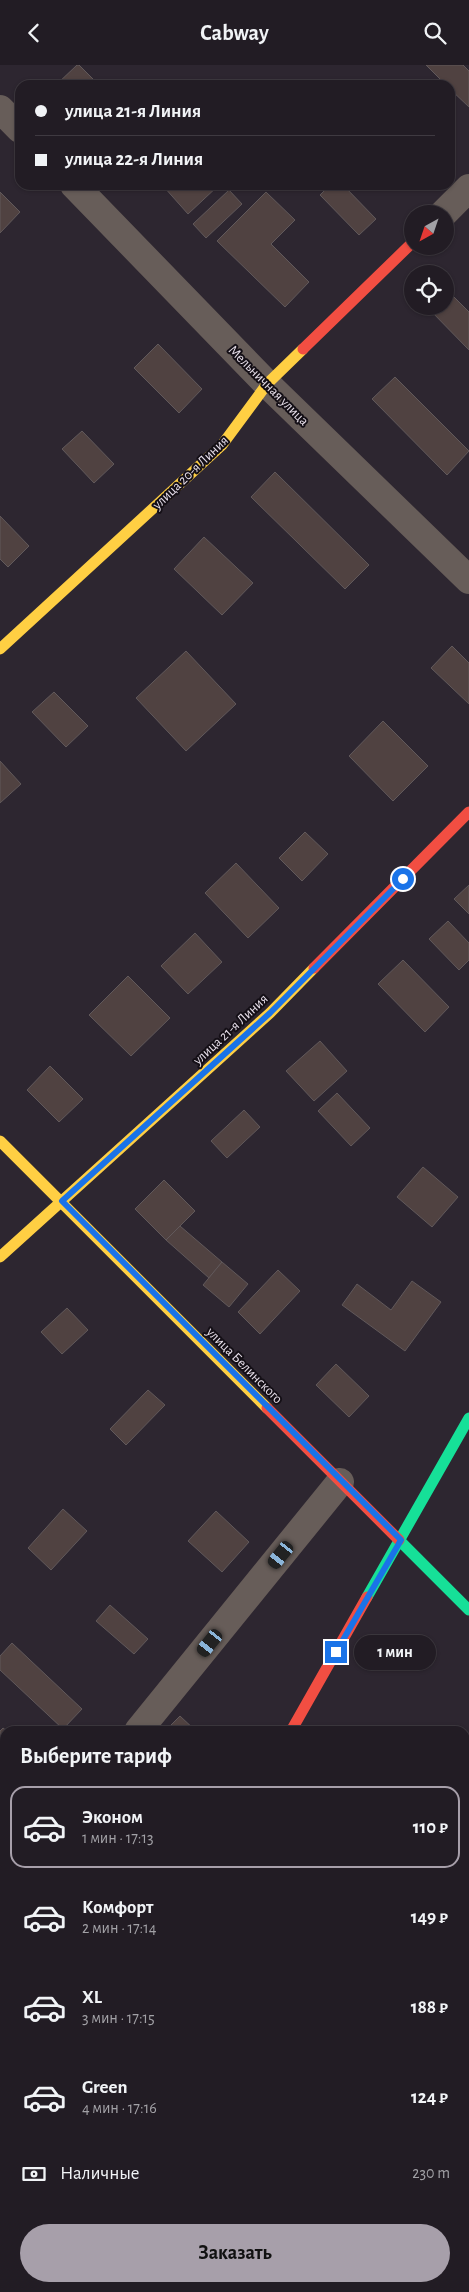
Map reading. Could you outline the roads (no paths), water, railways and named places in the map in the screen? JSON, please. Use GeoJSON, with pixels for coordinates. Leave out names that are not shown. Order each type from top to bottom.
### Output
{"type":"FeatureCollection","features":[{"type":"Feature","properties":{"kind":"street"},"geometry":{"type":"LineString","coordinates":[[0,109],[15,124]]}},
{"type":"Feature","properties":{"kind":"street"},"geometry":{"type":"LineString","coordinates":[[452,205],[469,189]]}},
{"type":"Feature","properties":{"kind":"street","name":"Мельничная улица"},"geometry":{"type":"LineString","coordinates":[[79,190],[267,384],[469,580]]}},
{"type":"Feature","properties":{"kind":"street","name":"улица 20-я Линия"},"geometry":{"type":"LineString","coordinates":[[0,649],[222,445],[267,384],[404,251]]}},
{"type":"Feature","properties":{"kind":"street","name":"улица 21-я Линия"},"geometry":{"type":"LineString","coordinates":[[0,1257],[270,1013],[469,812]]}},
{"type":"Feature","properties":{"kind":"street","name":"улица Белинского"},"geometry":{"type":"LineString","coordinates":[[0,1141],[469,1610]]}},
{"type":"Feature","properties":{"kind":"street"},"geometry":{"type":"LineString","coordinates":[[294,1726],[469,1418]]}},
{"type":"Feature","properties":{"kind":"street"},"geometry":{"type":"LineString","coordinates":[[142,1726],[340,1482]]}}]}
